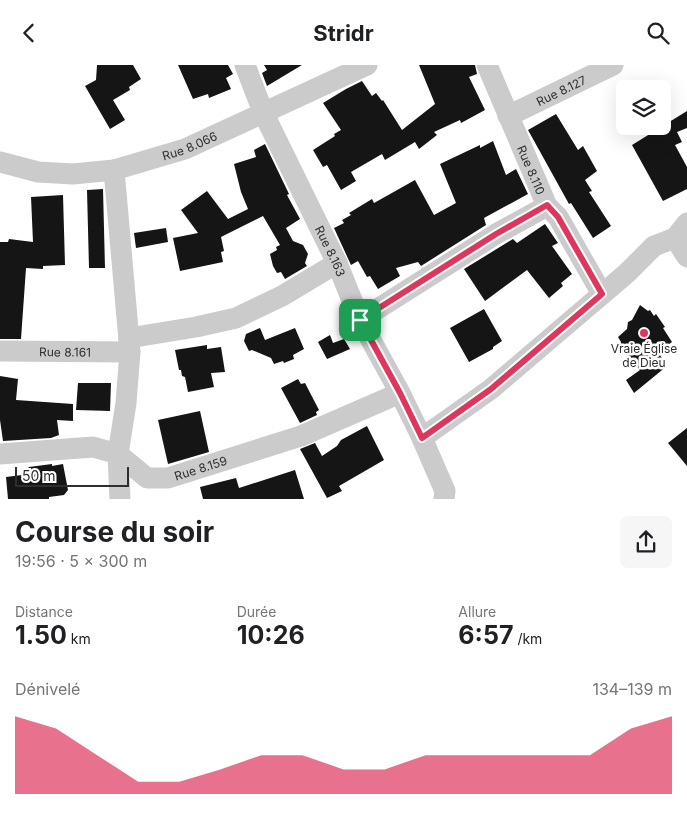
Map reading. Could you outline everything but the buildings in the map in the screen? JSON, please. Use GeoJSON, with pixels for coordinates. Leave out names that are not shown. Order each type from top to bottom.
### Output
{"type":"FeatureCollection","features":[{"type":"Feature","properties":{"kind":"street","name":"Rue 8.163"},"geometry":{"type":"LineString","coordinates":[[245,65],[263,113],[337,263],[360,320],[422,438],[445,491],[444,499]]}},
{"type":"Feature","properties":{"kind":"street","name":"Rue 8.066"},"geometry":{"type":"LineString","coordinates":[[0,162],[38,172],[72,174],[114,170],[185,149],[368,65]]}},
{"type":"Feature","properties":{"kind":"street","name":"Rue 8.110"},"geometry":{"type":"LineString","coordinates":[[488,65],[547,205],[558,217],[602,294]]}},
{"type":"Feature","properties":{"kind":"street","name":"Rue 8.127"},"geometry":{"type":"LineString","coordinates":[[508,116],[613,65]]}},
{"type":"Feature","properties":{"kind":"street"},"geometry":{"type":"LineString","coordinates":[[114,170],[130,345],[126,403],[118,454],[120,499]]}},
{"type":"Feature","properties":{"kind":"street"},"geometry":{"type":"LineString","coordinates":[[360,320],[496,234],[547,205]]}},
{"type":"Feature","properties":{"kind":"street"},"geometry":{"type":"LineString","coordinates":[[422,438],[491,389],[627,273],[654,246],[681,231],[687,257]]}},
{"type":"Feature","properties":{"kind":"street","name":"Rue 8.161"},"geometry":{"type":"LineString","coordinates":[[0,351],[130,345],[236,318],[282,296],[337,263]]}},
{"type":"Feature","properties":{"kind":"street","name":"Rue 8.159"},"geometry":{"type":"LineString","coordinates":[[0,454],[93,447],[118,454],[147,478],[168,478],[301,436],[400,393]]}},
{"type":"Feature","properties":{"kind":"place","name":"Vraie Église de Dieu"},"geometry":{"type":"Point","coordinates":[644,333]}},
{"type":"Feature","properties":{"kind":"route"},"geometry":{"type":"LineString","coordinates":[[547,205],[558,217],[602,294],[491,389],[422,438],[360,320],[496,234],[547,205]]}}]}
